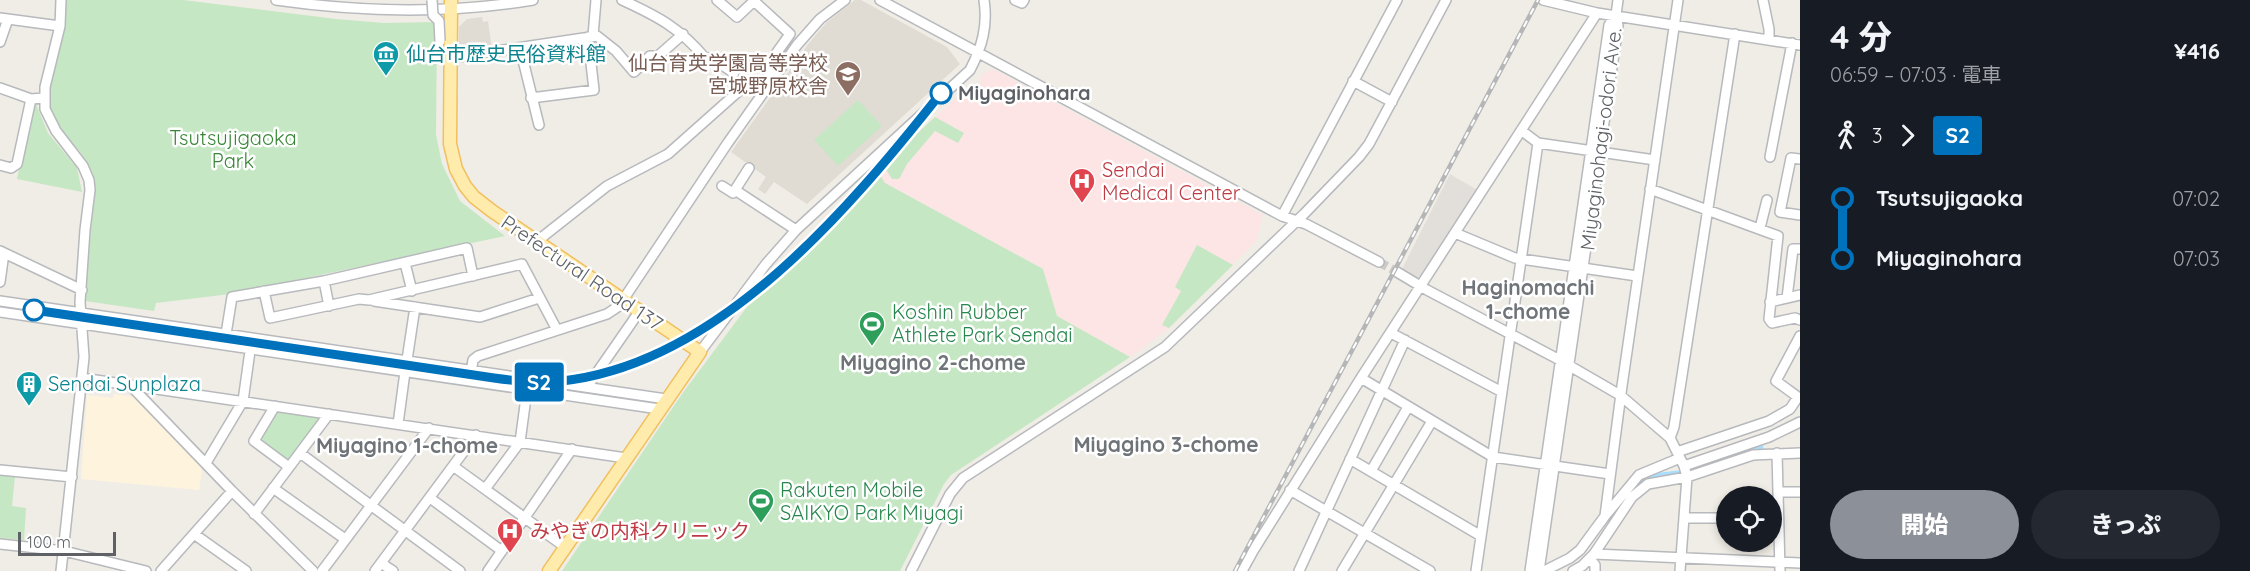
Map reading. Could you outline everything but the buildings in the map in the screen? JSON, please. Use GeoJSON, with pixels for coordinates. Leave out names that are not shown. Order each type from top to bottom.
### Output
{"type":"FeatureCollection","features":[{"type":"Feature","properties":{"kind":"main road","name":"Prefectural Road 137"},"geometry":{"type":"LineString","coordinates":[[451,4],[449,136],[456,169],[474,197],[536,242],[700,352]]}},
{"type":"Feature","properties":{"kind":"main road"},"geometry":{"type":"LineString","coordinates":[[549,571],[700,352]]}},
{"type":"Feature","properties":{"kind":"street"},"geometry":{"type":"LineString","coordinates":[[61,0],[60,26],[44,98],[49,120],[80,160],[89,180],[90,190],[81,290],[84,357],[61,571]]}},
{"type":"Feature","properties":{"kind":"street"},"geometry":{"type":"LineString","coordinates":[[276,0],[360,4],[451,4],[533,0]]}},
{"type":"Feature","properties":{"kind":"street"},"geometry":{"type":"LineString","coordinates":[[432,0],[433,15],[439,21],[440,41]]}},
{"type":"Feature","properties":{"kind":"street"},"geometry":{"type":"LineString","coordinates":[[531,98],[594,90],[590,36],[596,0]]}},
{"type":"Feature","properties":{"kind":"street"},"geometry":{"type":"LineString","coordinates":[[622,0],[633,3],[666,21],[683,34],[705,58],[712,58],[734,73]]}},
{"type":"Feature","properties":{"kind":"street"},"geometry":{"type":"LineString","coordinates":[[717,0],[737,17],[754,1],[790,34],[765,69],[774,76]]}},
{"type":"Feature","properties":{"kind":"street"},"geometry":{"type":"LineString","coordinates":[[470,382],[473,360],[478,356],[607,314],[623,301],[726,144],[774,76],[820,19],[845,0]]}},
{"type":"Feature","properties":{"kind":"street"},"geometry":{"type":"LineString","coordinates":[[880,0],[1282,216],[1306,224],[1379,262]]}},
{"type":"Feature","properties":{"kind":"street"},"geometry":{"type":"LineString","coordinates":[[700,352],[766,264],[796,230],[970,70],[979,53],[986,22],[984,0]]}},
{"type":"Feature","properties":{"kind":"street"},"geometry":{"type":"LineString","coordinates":[[1015,0],[1022,3],[1024,0]]}},
{"type":"Feature","properties":{"kind":"street"},"geometry":{"type":"LineString","coordinates":[[1282,216],[1397,0]]}},
{"type":"Feature","properties":{"kind":"street"},"geometry":{"type":"LineString","coordinates":[[911,571],[950,494],[963,478],[1165,347],[1359,157],[1370,144],[1446,0]]}},
{"type":"Feature","properties":{"kind":"street"},"geometry":{"type":"LineString","coordinates":[[1543,0],[1597,13],[1796,44],[1770,157]]}},
{"type":"Feature","properties":{"kind":"street","name":"Miyaginohagi-odori Ave."},"geometry":{"type":"LineString","coordinates":[[1530,571],[1550,465],[1596,152],[1618,26],[1616,15],[1618,0]]}},
{"type":"Feature","properties":{"kind":"street"},"geometry":{"type":"LineString","coordinates":[[1605,516],[1620,395],[1678,0]]}},
{"type":"Feature","properties":{"kind":"street"},"geometry":{"type":"LineString","coordinates":[[1763,0],[1769,40]]}},
{"type":"Feature","properties":{"kind":"street"},"geometry":{"type":"LineString","coordinates":[[1242,571],[1361,378],[1597,13]]}},
{"type":"Feature","properties":{"kind":"street"},"geometry":{"type":"LineString","coordinates":[[0,42],[4,19],[60,26]]}},
{"type":"Feature","properties":{"kind":"street"},"geometry":{"type":"LineString","coordinates":[[451,58],[597,36],[604,40],[634,72],[650,56],[658,56],[683,34]]}},
{"type":"Feature","properties":{"kind":"street"},"geometry":{"type":"LineString","coordinates":[[1670,438],[1674,427],[1736,34]]}},
{"type":"Feature","properties":{"kind":"street"},"geometry":{"type":"LineString","coordinates":[[519,48],[538,125]]}},
{"type":"Feature","properties":{"kind":"street"},"geometry":{"type":"LineString","coordinates":[[1353,81],[1392,102]]}},
{"type":"Feature","properties":{"kind":"street"},"geometry":{"type":"LineString","coordinates":[[536,242],[607,186],[668,154],[749,82]]}},
{"type":"Feature","properties":{"kind":"street"},"geometry":{"type":"LineString","coordinates":[[0,88],[31,99],[44,98]]}},
{"type":"Feature","properties":{"kind":"street"},"geometry":{"type":"LineString","coordinates":[[0,165],[11,168],[17,164],[31,99]]}},
{"type":"Feature","properties":{"kind":"street"},"geometry":{"type":"LineString","coordinates":[[1522,131],[1538,143],[1655,160]]}},
{"type":"Feature","properties":{"kind":"street"},"geometry":{"type":"LineString","coordinates":[[1476,571],[1538,143]]}},
{"type":"Feature","properties":{"kind":"street"},"geometry":{"type":"LineString","coordinates":[[1800,159],[1791,158],[1780,212],[1800,215]]}},
{"type":"Feature","properties":{"kind":"street"},"geometry":{"type":"LineString","coordinates":[[722,186],[733,194],[749,168]]}},
{"type":"Feature","properties":{"kind":"street"},"geometry":{"type":"LineString","coordinates":[[1650,189],[1778,236],[1768,319],[1772,323],[1795,318],[1800,320]]}},
{"type":"Feature","properties":{"kind":"street"},"geometry":{"type":"LineString","coordinates":[[735,190],[796,230]]}},
{"type":"Feature","properties":{"kind":"street"},"geometry":{"type":"LineString","coordinates":[[1760,228],[1767,200]]}},
{"type":"Feature","properties":{"kind":"street"},"geometry":{"type":"LineString","coordinates":[[1455,233],[1522,260],[1637,276]]}},
{"type":"Feature","properties":{"kind":"street"},"geometry":{"type":"LineString","coordinates":[[226,334],[232,297],[324,280],[467,248],[473,276]]}},
{"type":"Feature","properties":{"kind":"street"},"geometry":{"type":"LineString","coordinates":[[1787,298],[1793,249],[1800,249]]}},
{"type":"Feature","properties":{"kind":"street"},"geometry":{"type":"LineString","coordinates":[[0,282],[2,252],[81,290]]}},
{"type":"Feature","properties":{"kind":"street"},"geometry":{"type":"LineString","coordinates":[[405,263],[412,291]]}},
{"type":"Feature","properties":{"kind":"street"},"geometry":{"type":"LineString","coordinates":[[369,300],[522,264],[557,330]]}},
{"type":"Feature","properties":{"kind":"street"},"geometry":{"type":"LineString","coordinates":[[1397,272],[1620,395],[1670,438],[1683,466],[1685,519],[1680,571]]}},
{"type":"Feature","properties":{"kind":"street"},"geometry":{"type":"LineString","coordinates":[[324,280],[329,306]]}},
{"type":"Feature","properties":{"kind":"street"},"geometry":{"type":"LineString","coordinates":[[264,291],[270,318],[359,299],[480,316],[539,298]]}},
{"type":"Feature","properties":{"kind":"street"},"geometry":{"type":"LineString","coordinates":[[1770,302],[1800,295]]}},
{"type":"Feature","properties":{"kind":"street"},"geometry":{"type":"LineString","coordinates":[[0,301],[588,387],[663,404]]}},
{"type":"Feature","properties":{"kind":"street"},"geometry":{"type":"LineString","coordinates":[[407,360],[415,307]]}},
{"type":"Feature","properties":{"kind":"street"},"geometry":{"type":"LineString","coordinates":[[0,312],[527,390],[663,404]]}},
{"type":"Feature","properties":{"kind":"street"},"geometry":{"type":"LineString","coordinates":[[588,387],[639,312]]}},
{"type":"Feature","properties":{"kind":"street"},"geometry":{"type":"LineString","coordinates":[[1391,333],[1502,392]]}},
{"type":"Feature","properties":{"kind":"street"},"geometry":{"type":"LineString","coordinates":[[206,463],[243,401],[252,337]]}},
{"type":"Feature","properties":{"kind":"street"},"geometry":{"type":"LineString","coordinates":[[1299,571],[1406,340]]}},
{"type":"Feature","properties":{"kind":"street"},"geometry":{"type":"LineString","coordinates":[[1573,571],[1592,556],[1641,488],[1790,409],[1798,398],[1776,381],[1799,340]]}},
{"type":"Feature","properties":{"kind":"street"},"geometry":{"type":"LineString","coordinates":[[398,424],[405,372]]}},
{"type":"Feature","properties":{"kind":"street"},"geometry":{"type":"LineString","coordinates":[[82,378],[626,458]]}},
{"type":"Feature","properties":{"kind":"street"},"geometry":{"type":"LineString","coordinates":[[1361,378],[1493,457],[1610,474]]}},
{"type":"Feature","properties":{"kind":"street"},"geometry":{"type":"LineString","coordinates":[[130,385],[254,514],[301,567],[313,571]]}},
{"type":"Feature","properties":{"kind":"street"},"geometry":{"type":"LineString","coordinates":[[485,489],[520,442],[527,390]]}},
{"type":"Feature","properties":{"kind":"street"},"geometry":{"type":"LineString","coordinates":[[274,406],[254,441],[290,467]]}},
{"type":"Feature","properties":{"kind":"street"},"geometry":{"type":"LineString","coordinates":[[1371,471],[1408,407]]}},
{"type":"Feature","properties":{"kind":"street"},"geometry":{"type":"LineString","coordinates":[[254,514],[329,414]]}},
{"type":"Feature","properties":{"kind":"street"},"geometry":{"type":"LineString","coordinates":[[1346,570],[1365,533],[1432,421]]}},
{"type":"Feature","properties":{"kind":"street"},"geometry":{"type":"LineString","coordinates":[[1683,466],[1769,437],[1800,422]]}},
{"type":"Feature","properties":{"kind":"street"},"geometry":{"type":"LineString","coordinates":[[322,571],[429,428]]}},
{"type":"Feature","properties":{"kind":"street"},"geometry":{"type":"LineString","coordinates":[[375,571],[476,435]]}},
{"type":"Feature","properties":{"kind":"street"},"geometry":{"type":"LineString","coordinates":[[488,571],[572,449]]}},
{"type":"Feature","properties":{"kind":"street"},"geometry":{"type":"LineString","coordinates":[[300,453],[460,571]]}},
{"type":"Feature","properties":{"kind":"street"},"geometry":{"type":"LineString","coordinates":[[1777,453],[1778,486]]}},
{"type":"Feature","properties":{"kind":"street"},"geometry":{"type":"LineString","coordinates":[[1545,571],[1580,550],[1639,475],[1753,455],[1800,453]]}},
{"type":"Feature","properties":{"kind":"street"},"geometry":{"type":"LineString","coordinates":[[1350,459],[1481,536]]}},
{"type":"Feature","properties":{"kind":"street","name":"Miyaginohagi-odori Ave."},"geometry":{"type":"LineString","coordinates":[[1539,571],[1550,465]]}},
{"type":"Feature","properties":{"kind":"street"},"geometry":{"type":"LineString","coordinates":[[453,466],[565,547]]}},
{"type":"Feature","properties":{"kind":"street"},"geometry":{"type":"LineString","coordinates":[[0,470],[72,477]]}},
{"type":"Feature","properties":{"kind":"street"},"geometry":{"type":"LineString","coordinates":[[273,488],[345,539]]}},
{"type":"Feature","properties":{"kind":"street"},"geometry":{"type":"LineString","coordinates":[[1290,490],[1365,533],[1412,567],[1430,571]]}},
{"type":"Feature","properties":{"kind":"street"},"geometry":{"type":"LineString","coordinates":[[161,571],[232,491]]}},
{"type":"Feature","properties":{"kind":"street"},"geometry":{"type":"LineString","coordinates":[[1782,492],[1800,492]]}},
{"type":"Feature","properties":{"kind":"street"},"geometry":{"type":"LineString","coordinates":[[430,498],[502,551]]}},
{"type":"Feature","properties":{"kind":"street"},"geometry":{"type":"LineString","coordinates":[[1685,519],[1716,518]]}},
{"type":"Feature","properties":{"kind":"street"},"geometry":{"type":"LineString","coordinates":[[194,534],[246,571]]}},
{"type":"Feature","properties":{"kind":"street"},"geometry":{"type":"LineString","coordinates":[[0,544],[64,551],[146,571]]}},
{"type":"Feature","properties":{"kind":"street"},"geometry":{"type":"LineString","coordinates":[[1779,552],[1780,567]]}},
{"type":"Feature","properties":{"kind":"street"},"geometry":{"type":"LineString","coordinates":[[1592,556],[1731,560],[1780,567],[1800,563]]}},
{"type":"Feature","properties":{"kind":"street"},"geometry":{"type":"LineString","coordinates":[[1592,556],[1595,571]]}},
{"type":"Feature","properties":{"kind":"street"},"geometry":{"type":"LineString","coordinates":[[1730,571],[1731,560]]}},
{"type":"Feature","properties":{"kind":"street"},"geometry":{"type":"LineString","coordinates":[[381,563],[393,571]]}},
{"type":"Feature","properties":{"kind":"shaded area","name":"仙台育英学園高等学校 宮城野原校舎"},"geometry":{"type":"Polygon","coordinates":[[[855,0],[861,0],[947,47],[960,64],[807,204],[774,182],[765,194],[758,189],[766,177],[731,152],[809,43],[826,23],[855,0]]]}},
{"type":"Feature","properties":{"kind":"shaded area"},"geometry":{"type":"Polygon","coordinates":[[[482,17],[483,22],[488,21],[492,50],[459,55],[459,27],[467,19],[482,17]]]}},
{"type":"Feature","properties":{"kind":"shaded area","name":"Sendai Medical Center"},"geometry":{"type":"Polygon","coordinates":[[[993,69],[1263,215],[1256,241],[1169,328],[1130,357],[1057,316],[1043,269],[885,183],[877,170],[966,89],[968,91],[973,89],[981,82],[979,78],[993,69]]]}},
{"type":"Feature","properties":{"kind":"shaded area"},"geometry":{"type":"Polygon","coordinates":[[[1450,174],[1479,191],[1423,276],[1417,277],[1402,269],[1450,174]]]}},
{"type":"Feature","properties":{"kind":"shaded area"},"geometry":{"type":"Polygon","coordinates":[[[114,394],[137,397],[203,464],[199,490],[81,479],[87,395],[113,398],[114,394]]]}},
{"type":"Feature","properties":{"kind":"green space","name":"Tsutsujigaoka Park"},"geometry":{"type":"Polygon","coordinates":[[[65,0],[183,0],[336,19],[384,23],[437,22],[436,135],[442,164],[460,201],[505,236],[230,294],[156,303],[154,311],[85,301],[94,193],[93,178],[83,156],[53,118],[48,96],[50,78],[63,32],[65,0]]]}},
{"type":"Feature","properties":{"kind":"green space"},"geometry":{"type":"Polygon","coordinates":[[[858,100],[882,126],[838,166],[814,140],[858,100]]]}},
{"type":"Feature","properties":{"kind":"green space"},"geometry":{"type":"Polygon","coordinates":[[[36,104],[48,133],[77,168],[82,192],[17,179],[32,106],[36,104]]]}},
{"type":"Feature","properties":{"kind":"green space"},"geometry":{"type":"Polygon","coordinates":[[[935,117],[964,133],[958,143],[935,131],[907,164],[899,179],[892,179],[883,165],[935,117]]]}},
{"type":"Feature","properties":{"kind":"green space"},"geometry":{"type":"Polygon","coordinates":[[[877,170],[885,183],[1043,269],[1057,316],[1130,357],[951,475],[944,484],[900,571],[562,571],[682,394],[779,264],[877,170]]]}},
{"type":"Feature","properties":{"kind":"green space"},"geometry":{"type":"Polygon","coordinates":[[[1197,245],[1233,265],[1169,328],[1162,325],[1181,291],[1175,287],[1197,245]]]}},
{"type":"Feature","properties":{"kind":"green space"},"geometry":{"type":"Polygon","coordinates":[[[279,411],[318,417],[320,420],[291,460],[286,461],[260,442],[259,438],[274,413],[279,411]]]}},
{"type":"Feature","properties":{"kind":"green space"},"geometry":{"type":"Polygon","coordinates":[[[0,474],[15,476],[12,506],[26,508],[24,540],[0,538],[0,474]]]}},
{"type":"Feature","properties":{"kind":"waterway"},"geometry":{"type":"LineString","coordinates":[[1747,453],[1760,448]]}},
{"type":"Feature","properties":{"kind":"waterway"},"geometry":{"type":"LineString","coordinates":[[1634,492],[1641,482],[1652,477],[1679,474],[1708,465]]}},
{"type":"Feature","properties":{"kind":"tunnel"},"geometry":{"type":"LineString","coordinates":[[1379,262],[1397,272]]}},
{"type":"Feature","properties":{"kind":"railway"},"geometry":{"type":"LineString","coordinates":[[1235,571],[1538,0]]}},
{"type":"Feature","properties":{"kind":"train","name":"S2"},"geometry":{"type":"LineString","coordinates":[[34,310],[519,381],[563,381],[592,376],[639,362],[660,352],[700,331],[744,301],[766,283],[844,208],[897,150],[941,93]]}},
{"type":"Feature","properties":{"kind":"place","name":"仙台市歴史民俗資料館"},"geometry":{"type":"Point","coordinates":[386,77]}},
{"type":"Feature","properties":{"kind":"place","name":"Miyaginohara"},"geometry":{"type":"Point","coordinates":[941,93]}},
{"type":"Feature","properties":{"kind":"place","name":"仙台育英学園高等学校 宮城野原校舎"},"geometry":{"type":"Point","coordinates":[848,97]}},
{"type":"Feature","properties":{"kind":"place","name":"Sendai Medical Center"},"geometry":{"type":"Point","coordinates":[1082,204]}},
{"type":"Feature","properties":{"kind":"place","name":"Koshin Rubber Athlete Park Sendai"},"geometry":{"type":"Point","coordinates":[872,347]}},
{"type":"Feature","properties":{"kind":"place","name":"Sendai Sunplaza"},"geometry":{"type":"Point","coordinates":[29,407]}},
{"type":"Feature","properties":{"kind":"place","name":"Rakuten Mobile SAIKYO Park Miyagi"},"geometry":{"type":"Point","coordinates":[761,524]}},
{"type":"Feature","properties":{"kind":"place","name":"みやぎの内科クリニック"},"geometry":{"type":"Point","coordinates":[510,554]}},
{"type":"Feature","properties":{"kind":"district","name":"Haginomachi 1-chome"},"geometry":{"type":"Point","coordinates":[1528,300]}},
{"type":"Feature","properties":{"kind":"district","name":"Miyagino 2-chome"},"geometry":{"type":"Point","coordinates":[933,363]}},
{"type":"Feature","properties":{"kind":"district","name":"Miyagino 3-chome"},"geometry":{"type":"Point","coordinates":[1166,445]}},
{"type":"Feature","properties":{"kind":"district","name":"Miyagino 1-chome"},"geometry":{"type":"Point","coordinates":[407,446]}}]}
